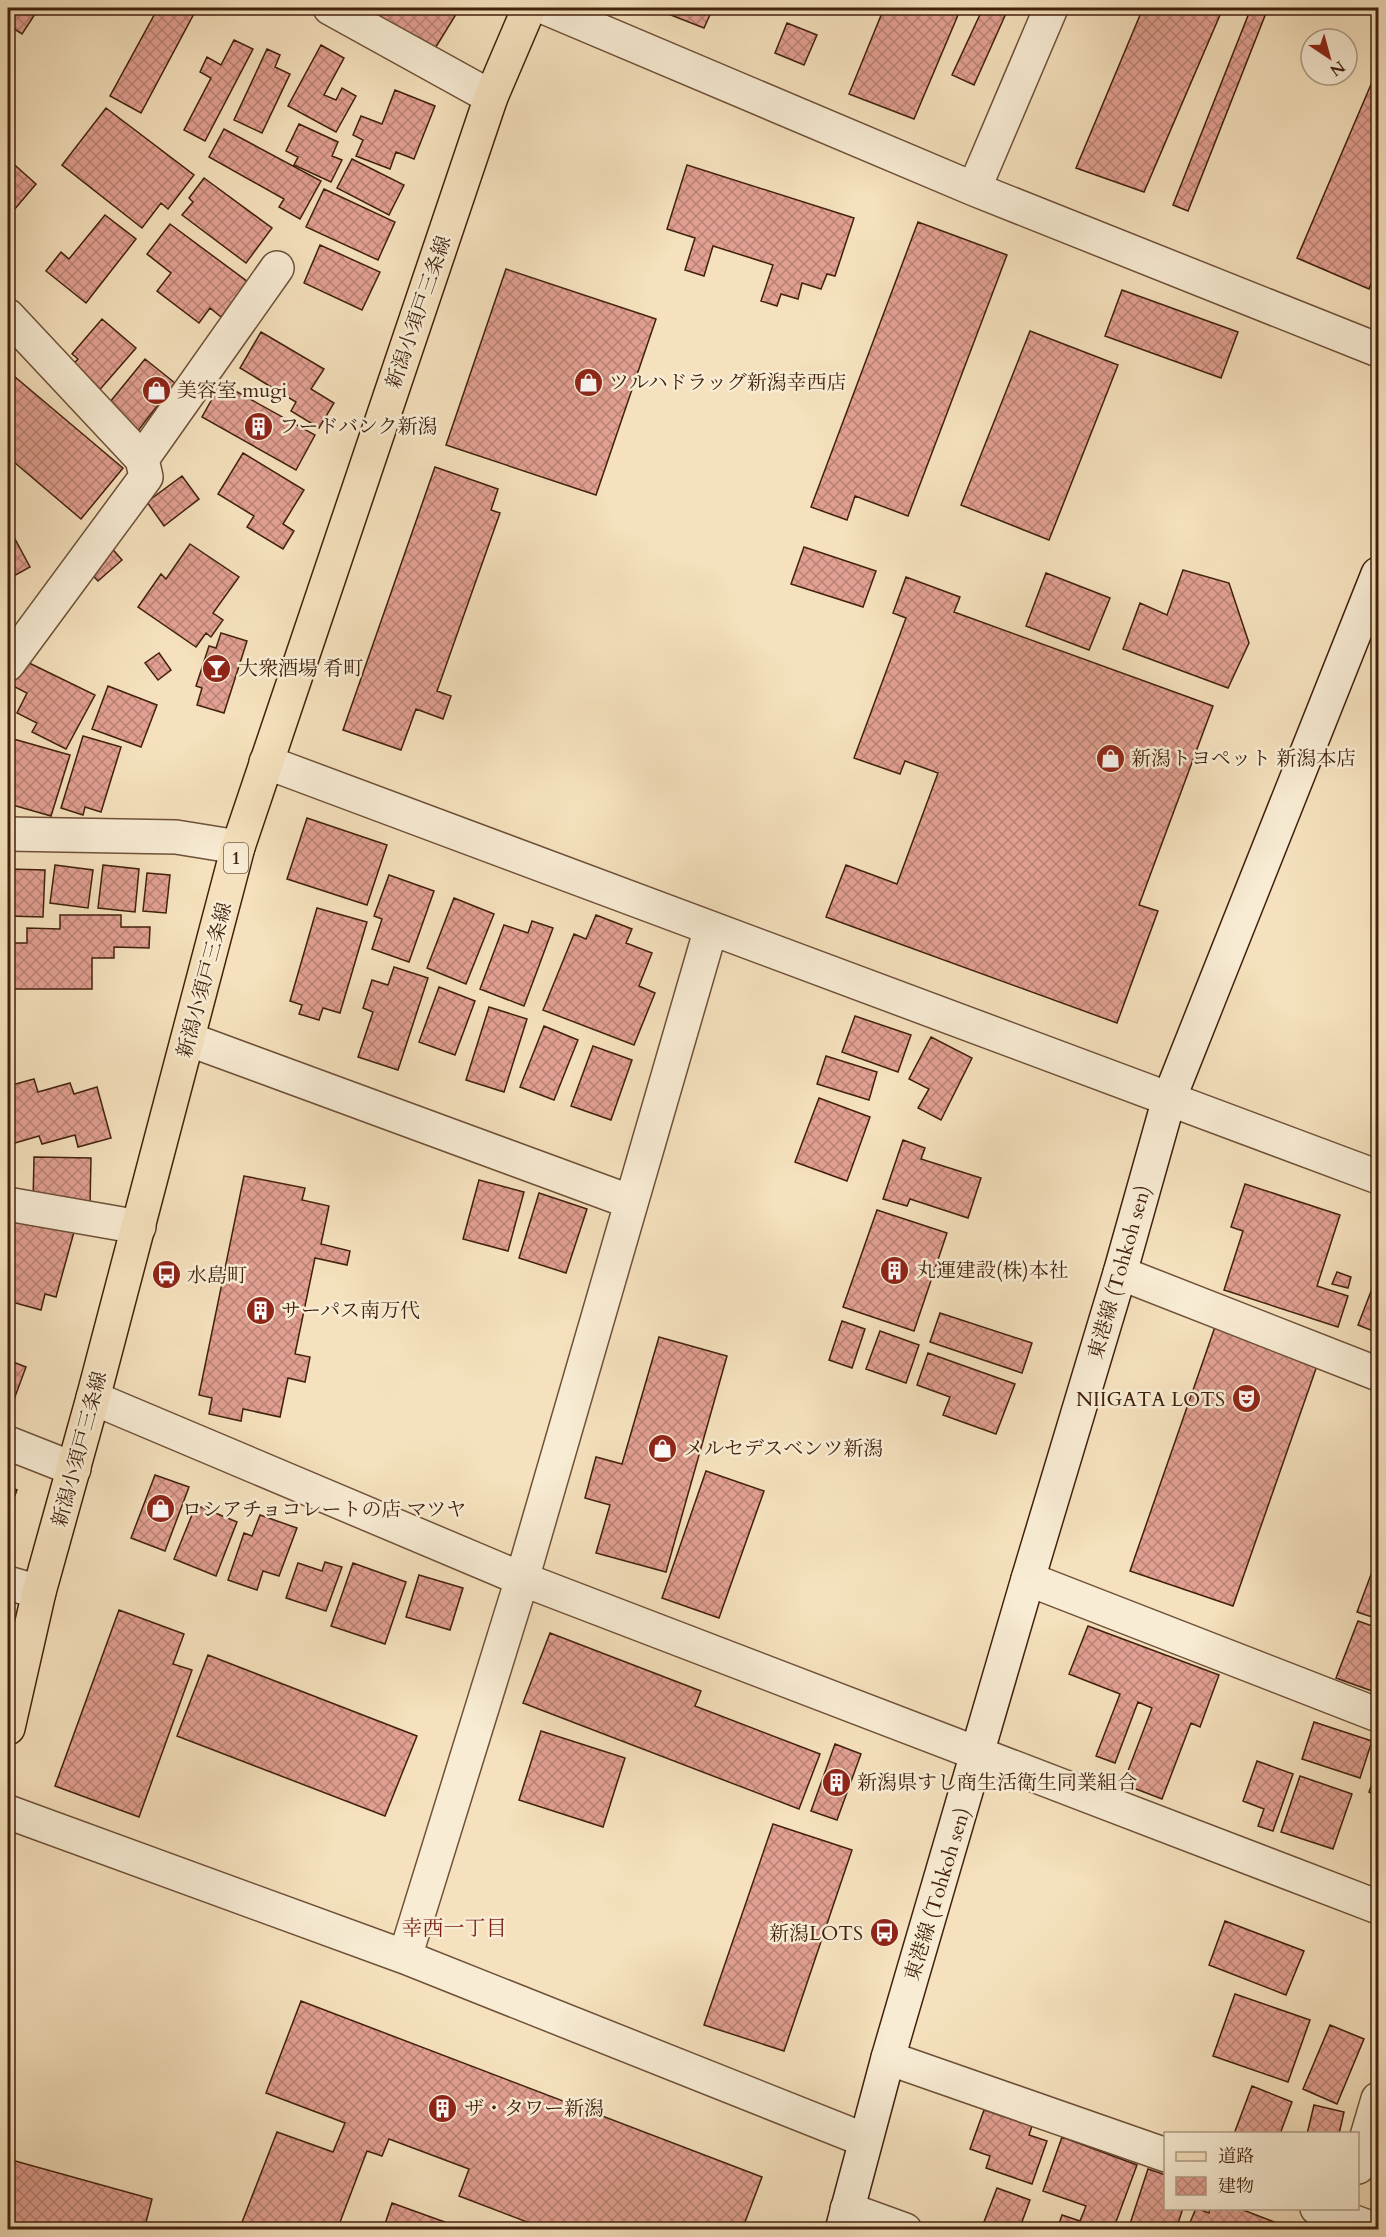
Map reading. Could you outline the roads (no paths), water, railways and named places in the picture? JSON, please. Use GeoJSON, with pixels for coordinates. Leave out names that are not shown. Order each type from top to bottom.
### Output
{"type":"FeatureCollection","features":[{"type":"Feature","properties":{"kind":"main road","name":"新潟小須戸三条線"},"geometry":{"type":"LineString","coordinates":[[8,1728],[39,1592],[139,1227],[238,847],[491,97],[529,8]]}},
{"type":"Feature","properties":{"kind":"street"},"geometry":{"type":"LineString","coordinates":[[330,8],[491,97]]}},
{"type":"Feature","properties":{"kind":"street"},"geometry":{"type":"LineString","coordinates":[[546,8],[974,189],[1378,350]]}},
{"type":"Feature","properties":{"kind":"street"},"geometry":{"type":"LineString","coordinates":[[974,189],[1051,8]]}},
{"type":"Feature","properties":{"kind":"street"},"geometry":{"type":"LineString","coordinates":[[142,459],[277,268]]}},
{"type":"Feature","properties":{"kind":"street"},"geometry":{"type":"LineString","coordinates":[[8,316],[142,459],[146,477],[8,664]]}},
{"type":"Feature","properties":{"kind":"street","name":"東港線 (Tohkoh sen)"},"geometry":{"type":"LineString","coordinates":[[844,2219],[888,2058],[1120,1273],[1169,1099],[1378,574]]}},
{"type":"Feature","properties":{"kind":"street"},"geometry":{"type":"LineString","coordinates":[[266,762],[1378,1178]]}},
{"type":"Feature","properties":{"kind":"street"},"geometry":{"type":"LineString","coordinates":[[8,834],[176,837],[238,847]]}},
{"type":"Feature","properties":{"kind":"street"},"geometry":{"type":"LineString","coordinates":[[405,1957],[522,1579],[711,928]]}},
{"type":"Feature","properties":{"kind":"street"},"geometry":{"type":"LineString","coordinates":[[188,1039],[631,1202]]}},
{"type":"Feature","properties":{"kind":"street"},"geometry":{"type":"LineString","coordinates":[[13,1205],[139,1227]]}},
{"type":"Feature","properties":{"kind":"street"},"geometry":{"type":"LineString","coordinates":[[1120,1273],[1378,1374]]}},
{"type":"Feature","properties":{"kind":"street"},"geometry":{"type":"LineString","coordinates":[[93,1398],[522,1579],[1378,1907]]}},
{"type":"Feature","properties":{"kind":"street"},"geometry":{"type":"LineString","coordinates":[[8,1443],[74,1468]]}},
{"type":"Feature","properties":{"kind":"street"},"geometry":{"type":"LineString","coordinates":[[1028,1579],[1378,1715]]}},
{"type":"Feature","properties":{"kind":"street"},"geometry":{"type":"LineString","coordinates":[[8,1582],[39,1592]]}},
{"type":"Feature","properties":{"kind":"street"},"geometry":{"type":"LineString","coordinates":[[8,1812],[405,1957],[865,2140]]}},
{"type":"Feature","properties":{"kind":"street"},"geometry":{"type":"LineString","coordinates":[[888,2058],[1164,2154]]}},
{"type":"Feature","properties":{"kind":"street"},"geometry":{"type":"LineString","coordinates":[[1359,2164],[1378,2099]]}},
{"type":"Feature","properties":{"kind":"street"},"geometry":{"type":"LineString","coordinates":[[1337,2216],[1376,2229]]}},
{"type":"Feature","properties":{"kind":"street"},"geometry":{"type":"LineString","coordinates":[[844,2219],[906,2229]]}},
{"type":"Feature","properties":{"kind":"place","name":"ツルハドラッグ新潟幸西店"},"geometry":{"type":"Point","coordinates":[588,382]}},
{"type":"Feature","properties":{"kind":"place","name":"美容室 mugi"},"geometry":{"type":"Point","coordinates":[156,390]}},
{"type":"Feature","properties":{"kind":"place","name":"フードバンク新潟"},"geometry":{"type":"Point","coordinates":[258,426]}},
{"type":"Feature","properties":{"kind":"place","name":"大衆酒場 肴町"},"geometry":{"type":"Point","coordinates":[217,668]}},
{"type":"Feature","properties":{"kind":"place","name":"新潟トヨペット 新潟本店"},"geometry":{"type":"Point","coordinates":[1110,758]}},
{"type":"Feature","properties":{"kind":"place","name":"丸運建設(株)本社"},"geometry":{"type":"Point","coordinates":[895,1270]}},
{"type":"Feature","properties":{"kind":"place","name":"水島町"},"geometry":{"type":"Point","coordinates":[166,1275]}},
{"type":"Feature","properties":{"kind":"place","name":"サーパス南万代"},"geometry":{"type":"Point","coordinates":[260,1310]}},
{"type":"Feature","properties":{"kind":"place","name":"NIIGATA LOTS"},"geometry":{"type":"Point","coordinates":[1246,1399]}},
{"type":"Feature","properties":{"kind":"place","name":"メルセデスベンツ新潟"},"geometry":{"type":"Point","coordinates":[663,1448]}},
{"type":"Feature","properties":{"kind":"place","name":"ロシアチョコレートの店 マツヤ"},"geometry":{"type":"Point","coordinates":[161,1509]}},
{"type":"Feature","properties":{"kind":"place","name":"新潟県すし商生活衛生同業組合"},"geometry":{"type":"Point","coordinates":[836,1782]}},
{"type":"Feature","properties":{"kind":"place","name":"新潟LOTS"},"geometry":{"type":"Point","coordinates":[884,1933]}},
{"type":"Feature","properties":{"kind":"place","name":"ザ・タワー新潟"},"geometry":{"type":"Point","coordinates":[443,2108]}},
{"type":"Feature","properties":{"kind":"district","name":"幸西一丁目"},"geometry":{"type":"Point","coordinates":[454,1928]}}]}
